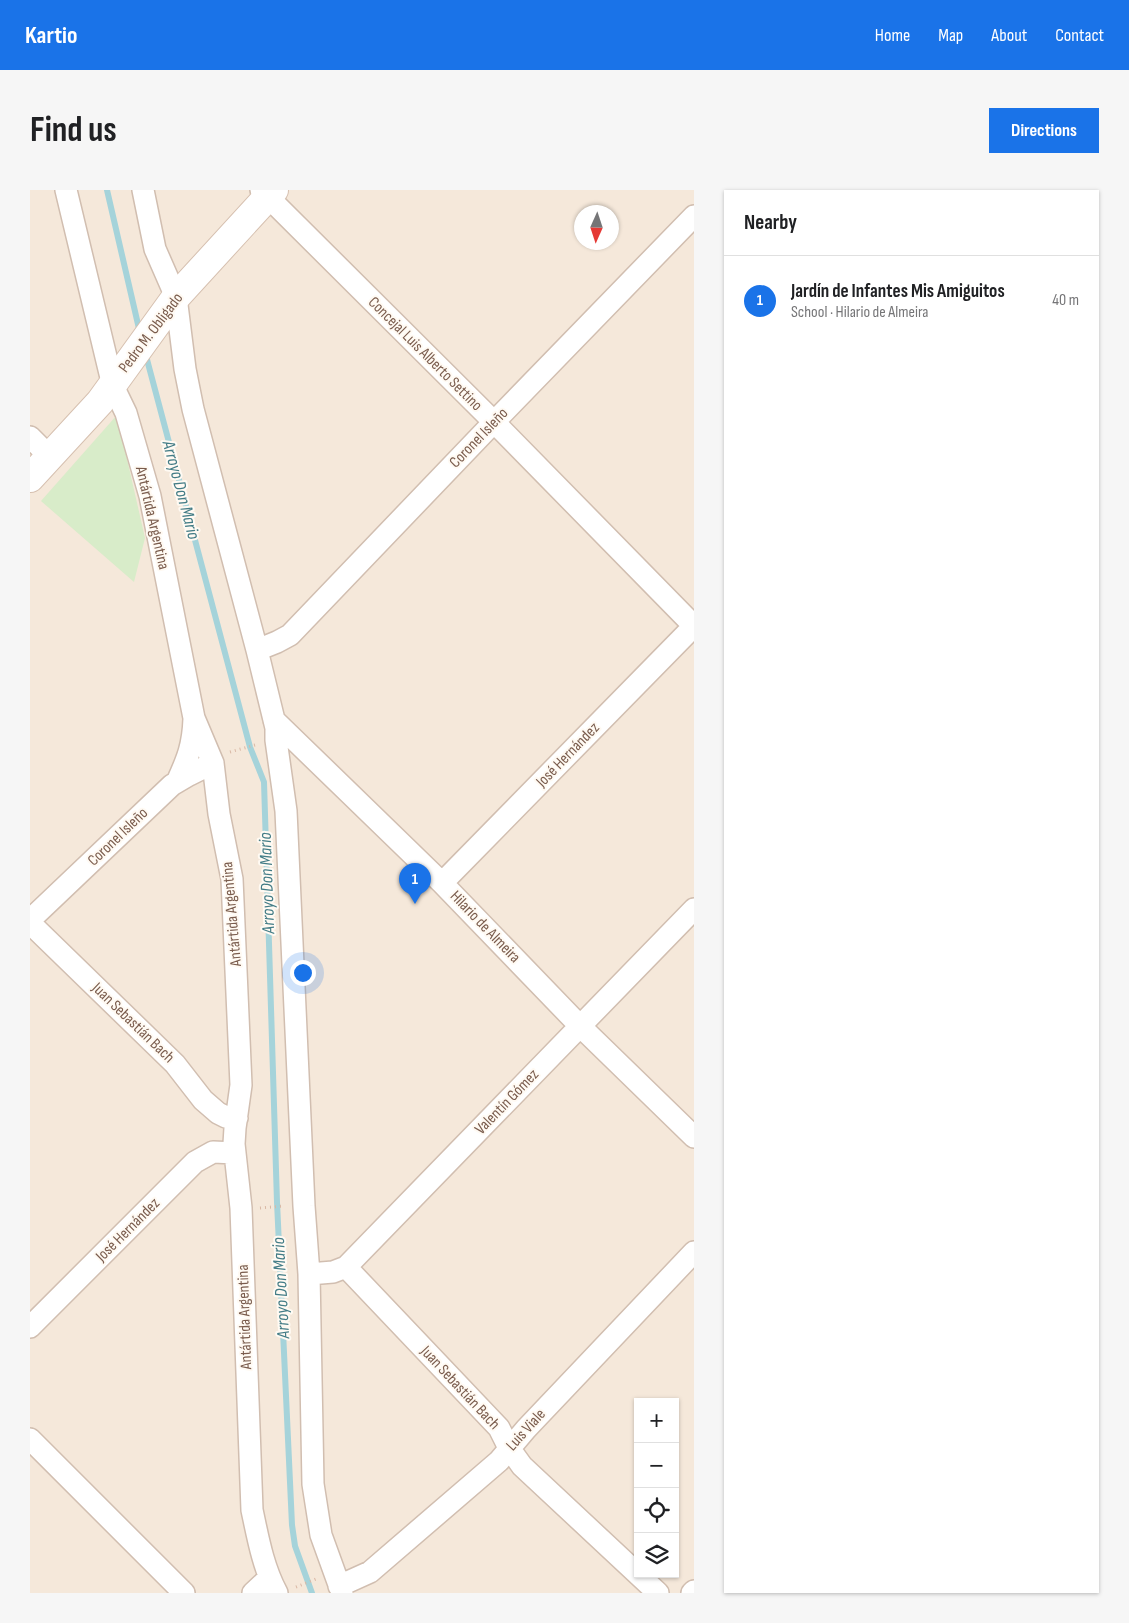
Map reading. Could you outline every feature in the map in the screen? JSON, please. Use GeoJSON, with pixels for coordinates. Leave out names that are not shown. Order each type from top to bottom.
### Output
{"type":"FeatureCollection","features":[{"type":"Feature","properties":{"kind":"street","name":"Antártida Argentina"},"geometry":{"type":"LineString","coordinates":[[66,190],[119,376],[126,413],[150,496],[194,718],[219,758],[219,814],[234,898],[242,1085],[234,1144],[242,1208],[252,1510],[258,1538],[279,1586]]}},
{"type":"Feature","properties":{"kind":"street"},"geometry":{"type":"LineString","coordinates":[[143,190],[169,306],[180,318],[185,369],[193,409],[274,720],[286,811],[303,1186],[309,1274],[313,1484],[321,1535],[340,1589]]}},
{"type":"Feature","properties":{"kind":"street","name":"Pedro M. Obligado"},"geometry":{"type":"LineString","coordinates":[[30,478],[100,402],[169,306],[267,192]]}},
{"type":"Feature","properties":{"kind":"street","name":"Concejal Luis Alberto Settino"},"geometry":{"type":"LineString","coordinates":[[267,192],[694,626]]}},
{"type":"Feature","properties":{"kind":"street","name":"Coronel Isleño"},"geometry":{"type":"LineString","coordinates":[[257,650],[290,635],[694,216]]}},
{"type":"Feature","properties":{"kind":"street"},"geometry":{"type":"LineString","coordinates":[[30,437],[50,457]]}},
{"type":"Feature","properties":{"kind":"street","name":"José Hernández"},"geometry":{"type":"LineString","coordinates":[[442,884],[694,626]]}},
{"type":"Feature","properties":{"kind":"street"},"geometry":{"type":"LineString","coordinates":[[177,782],[188,758],[193,737],[194,718]]}},
{"type":"Feature","properties":{"kind":"street","name":"Hilario de Almeira"},"geometry":{"type":"LineString","coordinates":[[274,720],[442,884],[580,1026],[694,1137]]}},
{"type":"Feature","properties":{"kind":"street","name":"Coronel Isleño"},"geometry":{"type":"LineString","coordinates":[[30,922],[172,785],[219,758]]}},
{"type":"Feature","properties":{"kind":"street","name":"Valentín Gómez"},"geometry":{"type":"LineString","coordinates":[[346,1267],[694,909]]}},
{"type":"Feature","properties":{"kind":"street","name":"Juan Sebastián Bach"},"geometry":{"type":"LineString","coordinates":[[30,922],[175,1064],[203,1100],[218,1113],[226,1117],[237,1118]]}},
{"type":"Feature","properties":{"kind":"street","name":"José Hernández"},"geometry":{"type":"LineString","coordinates":[[30,1327],[195,1162],[213,1152],[235,1153]]}},
{"type":"Feature","properties":{"kind":"street","name":"Luis Viale"},"geometry":{"type":"LineString","coordinates":[[340,1589],[370,1572],[499,1461],[509,1448],[694,1252]]}},
{"type":"Feature","properties":{"kind":"street"},"geometry":{"type":"LineString","coordinates":[[309,1274],[333,1272],[346,1267]]}},
{"type":"Feature","properties":{"kind":"street","name":"Juan Sebastián Bach"},"geometry":{"type":"LineString","coordinates":[[346,1267],[499,1428],[509,1448],[522,1466],[658,1593]]}},
{"type":"Feature","properties":{"kind":"street"},"geometry":{"type":"LineString","coordinates":[[30,1438],[184,1593]]}},
{"type":"Feature","properties":{"kind":"street"},"geometry":{"type":"LineString","coordinates":[[253,1593],[279,1586]]}},
{"type":"Feature","properties":{"kind":"path"},"geometry":{"type":"LineString","coordinates":[[219,758],[256,745]]}},
{"type":"Feature","properties":{"kind":"path"},"geometry":{"type":"LineString","coordinates":[[259,1208],[285,1206]]}},
{"type":"Feature","properties":{"kind":"path"},"geometry":{"type":"LineString","coordinates":[[279,1586],[317,1579]]}},
{"type":"Feature","properties":{"kind":"shaded area"},"geometry":{"type":"Polygon","coordinates":[[[30,190],[694,190],[694,1593],[30,1593],[30,190]]]}},
{"type":"Feature","properties":{"kind":"green space"},"geometry":{"type":"Polygon","coordinates":[[[117,415],[145,538],[134,582],[41,501],[117,415]]]}},
{"type":"Feature","properties":{"kind":"waterway","name":"Arroyo Don Mario"},"geometry":{"type":"LineString","coordinates":[[107,190],[140,333]]}},
{"type":"Feature","properties":{"kind":"waterway","name":"Arroyo Don Mario"},"geometry":{"type":"LineString","coordinates":[[145,352],[250,747],[264,782],[277,1202],[292,1525],[295,1546],[312,1593]]}},
{"type":"Feature","properties":{"kind":"place","name":"Jardín de Infantes Mis Amiguitos"},"geometry":{"type":"Point","coordinates":[415,904]}}]}
